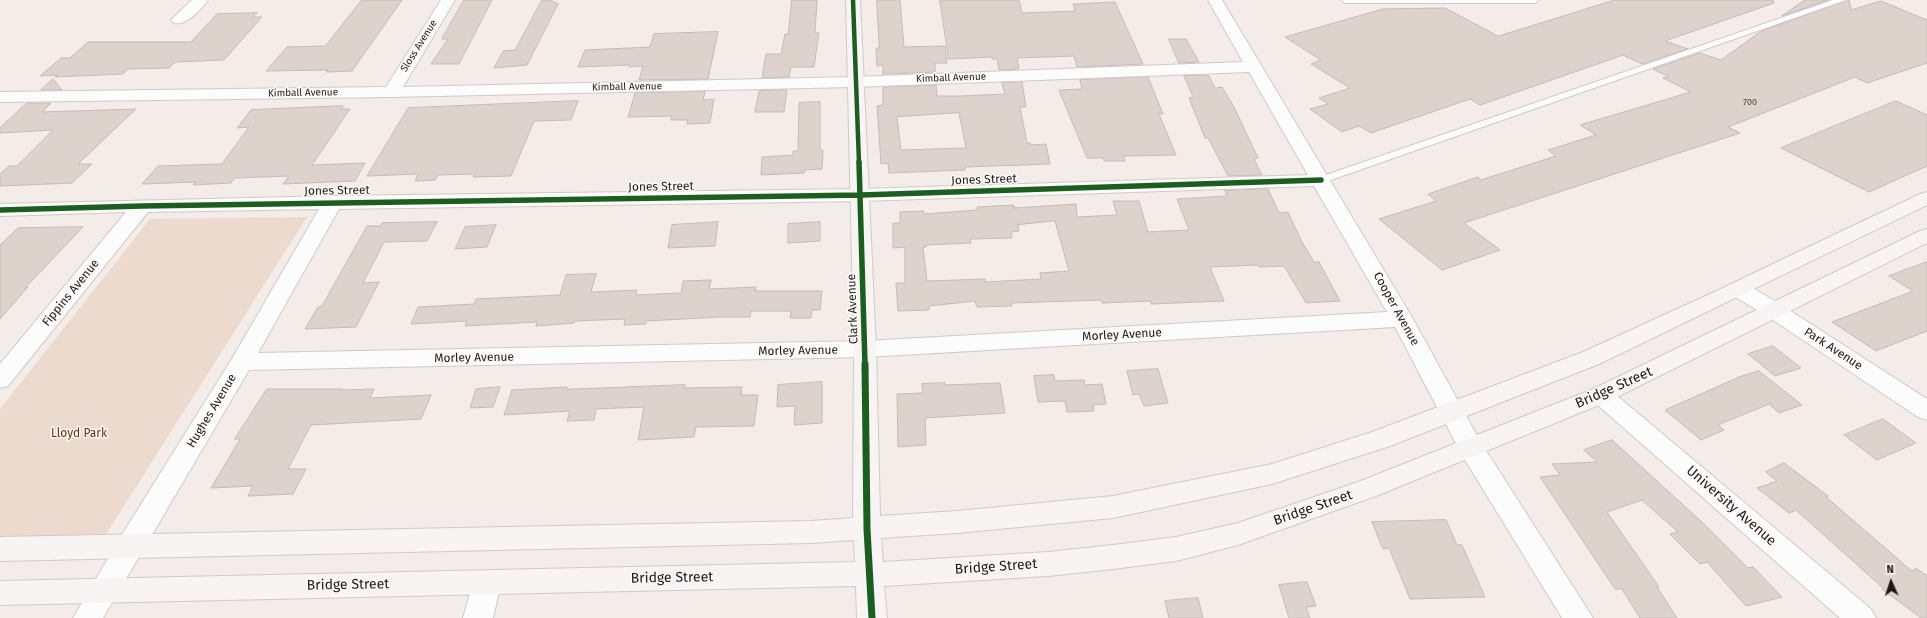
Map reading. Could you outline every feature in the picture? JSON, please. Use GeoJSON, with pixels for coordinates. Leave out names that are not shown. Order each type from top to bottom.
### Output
{"type":"FeatureCollection","features":[{"type":"Feature","properties":{"kind":"main road","name":"Clark Avenue"},"geometry":{"type":"LineString","coordinates":[[853,0],[855,82],[861,195],[865,349],[867,528],[872,618]]}},
{"type":"Feature","properties":{"kind":"main road"},"geometry":{"type":"LineString","coordinates":[[0,549],[811,532],[957,522],[1113,507],[1272,474],[1381,439],[1591,358],[1738,290],[1927,198]]}},
{"type":"Feature","properties":{"kind":"main road","name":"Bridge Street"},"geometry":{"type":"LineString","coordinates":[[0,593],[870,574],[1048,564],[1176,548],[1238,534],[1367,489],[1600,395],[1775,311],[1927,235]]}},
{"type":"Feature","properties":{"kind":"street"},"geometry":{"type":"LineString","coordinates":[[179,20],[201,0]]}},
{"type":"Feature","properties":{"kind":"street","name":"Sloss Avenue"},"geometry":{"type":"LineString","coordinates":[[391,92],[448,0]]}},
{"type":"Feature","properties":{"kind":"street","name":"Cooper Avenue"},"geometry":{"type":"LineString","coordinates":[[1215,0],[1402,319],[1471,448],[1578,618]]}},
{"type":"Feature","properties":{"kind":"street","name":"Kimball Avenue"},"geometry":{"type":"LineString","coordinates":[[0,97],[391,92],[855,82],[1254,67]]}},
{"type":"Feature","properties":{"kind":"street"},"geometry":{"type":"LineString","coordinates":[[0,114],[19,97]]}},
{"type":"Feature","properties":{"kind":"street","name":"Jones Street"},"geometry":{"type":"LineString","coordinates":[[0,210],[333,202],[861,195],[1321,180]]}},
{"type":"Feature","properties":{"kind":"street","name":"Hughes Avenue"},"geometry":{"type":"LineString","coordinates":[[88,618],[242,362],[333,202]]}},
{"type":"Feature","properties":{"kind":"street","name":"Fippins Avenue"},"geometry":{"type":"LineString","coordinates":[[0,380],[142,206]]}},
{"type":"Feature","properties":{"kind":"street","name":"Park Avenue"},"geometry":{"type":"LineString","coordinates":[[1738,290],[1775,311],[1927,411]]}},
{"type":"Feature","properties":{"kind":"street","name":"Morley Avenue"},"geometry":{"type":"LineString","coordinates":[[242,362],[865,349],[1402,319]]}},
{"type":"Feature","properties":{"kind":"street","name":"University Avenue"},"geometry":{"type":"LineString","coordinates":[[1600,395],[1861,618]]}},
{"type":"Feature","properties":{"kind":"street"},"geometry":{"type":"LineString","coordinates":[[478,618],[487,583]]}},
{"type":"Feature","properties":{"kind":"lane"},"geometry":{"type":"LineString","coordinates":[[1345,0],[1535,0]]}},
{"type":"Feature","properties":{"kind":"lane"},"geometry":{"type":"LineString","coordinates":[[1321,180],[1842,0]]}},
{"type":"Feature","properties":{"kind":"green space","name":"Lloyd Park"},"geometry":{"type":"Polygon","coordinates":[[[307,217],[91,558],[0,561],[0,409],[150,219],[307,217]]]}},
{"type":"Feature","properties":{"kind":"building"},"geometry":{"type":"Polygon","coordinates":[[[362,0],[402,0],[352,71],[266,71],[287,47],[325,46],[362,0]]]}},
{"type":"Feature","properties":{"kind":"building"},"geometry":{"type":"Polygon","coordinates":[[[464,0],[492,0],[459,64],[431,64],[448,39],[442,39],[464,0]]]}},
{"type":"Feature","properties":{"kind":"building"},"geometry":{"type":"Polygon","coordinates":[[[542,0],[550,0],[558,4],[527,65],[494,68],[503,51],[515,50],[542,0]]]}},
{"type":"Feature","properties":{"kind":"building"},"geometry":{"type":"Polygon","coordinates":[[[792,0],[817,0],[815,33],[819,33],[814,67],[791,67],[789,77],[762,78],[766,54],[781,54],[785,34],[788,34],[792,0]]]}},
{"type":"Feature","properties":{"kind":"building"},"geometry":{"type":"Polygon","coordinates":[[[877,0],[900,0],[904,47],[945,46],[947,63],[935,63],[935,72],[883,74],[883,65],[877,66],[876,48],[879,48],[877,0]]]}},
{"type":"Feature","properties":{"kind":"building"},"geometry":{"type":"Polygon","coordinates":[[[940,0],[1019,0],[1022,13],[1075,11],[1073,4],[1115,2],[1143,64],[1077,67],[1074,56],[1017,58],[1019,69],[999,70],[997,59],[992,59],[992,57],[949,59],[940,0]]]}},
{"type":"Feature","properties":{"kind":"building"},"geometry":{"type":"Polygon","coordinates":[[[1615,0],[1773,0],[1774,3],[1665,41],[1688,49],[1642,64],[1623,55],[1480,105],[1470,99],[1371,133],[1359,126],[1342,132],[1310,109],[1328,104],[1319,98],[1350,88],[1311,64],[1321,60],[1285,37],[1383,9],[1445,8],[1498,36],[1615,0]]]}},
{"type":"Feature","properties":{"kind":"building"},"geometry":{"type":"Polygon","coordinates":[[[1805,0],[1828,0],[1782,16],[1805,0]]]}},
{"type":"Feature","properties":{"kind":"building"},"geometry":{"type":"Polygon","coordinates":[[[1849,0],[1851,10],[1881,1],[1927,20],[1927,63],[1867,83],[1855,77],[1728,127],[1740,133],[1464,223],[1500,250],[1442,270],[1379,219],[1436,201],[1428,194],[1478,177],[1481,180],[1556,156],[1548,150],[1596,135],[1580,125],[1691,92],[1663,78],[1669,77],[1653,69],[1700,53],[1721,60],[1760,32],[1849,0]]]}},
{"type":"Feature","properties":{"kind":"building"},"geometry":{"type":"Polygon","coordinates":[[[257,13],[252,17],[262,17],[224,60],[175,62],[169,68],[128,69],[123,74],[55,77],[58,75],[40,76],[61,58],[70,58],[88,42],[191,42],[217,14],[257,13]]]}},
{"type":"Feature","properties":{"kind":"building"},"geometry":{"type":"Polygon","coordinates":[[[718,32],[708,79],[639,80],[643,66],[629,67],[629,65],[578,67],[585,50],[650,47],[654,34],[718,32]]]}},
{"type":"Feature","properties":{"kind":"building"},"geometry":{"type":"Polygon","coordinates":[[[1169,39],[1186,39],[1199,62],[1179,63],[1169,39]]]}},
{"type":"Feature","properties":{"kind":"building"},"geometry":{"type":"Polygon","coordinates":[[[1184,76],[1209,76],[1215,88],[1222,87],[1233,105],[1258,158],[1254,159],[1262,175],[1228,176],[1208,138],[1205,138],[1189,98],[1193,97],[1184,76]]]}},
{"type":"Feature","properties":{"kind":"building"},"geometry":{"type":"Polygon","coordinates":[[[1148,77],[1163,114],[1159,114],[1176,155],[1123,156],[1125,161],[1104,161],[1103,158],[1087,158],[1059,90],[1082,89],[1080,80],[1148,77]]]}},
{"type":"Feature","properties":{"kind":"building"},"geometry":{"type":"Polygon","coordinates":[[[53,79],[62,90],[41,90],[53,79]]]}},
{"type":"Feature","properties":{"kind":"building"},"geometry":{"type":"Polygon","coordinates":[[[1022,82],[1026,107],[1020,107],[1027,143],[1030,143],[1031,145],[1046,144],[1050,164],[965,167],[965,170],[889,173],[888,163],[881,164],[877,106],[883,105],[883,87],[936,85],[937,96],[962,96],[1005,94],[1002,83],[1022,82]],[[959,113],[897,117],[901,150],[966,148],[959,113]]]}},
{"type":"Feature","properties":{"kind":"building"},"geometry":{"type":"Polygon","coordinates":[[[787,90],[784,112],[755,112],[759,91],[787,90]]]}},
{"type":"Feature","properties":{"kind":"building"},"geometry":{"type":"Polygon","coordinates":[[[705,92],[703,100],[714,99],[710,123],[687,124],[688,120],[671,120],[672,116],[628,117],[635,93],[705,92]]]}},
{"type":"Feature","properties":{"kind":"building"},"geometry":{"type":"Polygon","coordinates":[[[578,101],[571,120],[534,121],[511,176],[473,177],[475,174],[438,175],[435,180],[415,181],[418,174],[367,176],[408,108],[578,101]]]}},
{"type":"Feature","properties":{"kind":"building"},"geometry":{"type":"Polygon","coordinates":[[[1896,101],[1927,115],[1927,166],[1869,192],[1781,148],[1896,101]]]}},
{"type":"Feature","properties":{"kind":"building"},"geometry":{"type":"Polygon","coordinates":[[[820,102],[820,150],[823,150],[822,169],[805,170],[804,173],[761,175],[762,157],[793,155],[793,151],[798,151],[799,103],[820,102]]]}},
{"type":"Feature","properties":{"kind":"building"},"geometry":{"type":"Polygon","coordinates":[[[27,103],[51,103],[42,112],[136,109],[78,164],[92,164],[72,183],[0,186],[0,174],[9,166],[17,166],[53,130],[0,133],[0,128],[27,103]]]}},
{"type":"Feature","properties":{"kind":"building"},"geometry":{"type":"Polygon","coordinates":[[[343,106],[341,109],[350,109],[312,165],[365,163],[355,181],[283,184],[289,176],[235,178],[231,183],[193,185],[196,182],[142,184],[158,166],[222,164],[249,127],[237,128],[251,110],[343,106]]]}},
{"type":"Feature","properties":{"kind":"building"},"geometry":{"type":"Polygon","coordinates":[[[1268,189],[1279,213],[1288,212],[1302,242],[1314,262],[1319,262],[1340,301],[1306,303],[1284,266],[1259,267],[1258,265],[1210,267],[1224,301],[1151,304],[1151,301],[1102,303],[1101,300],[1011,303],[1012,306],[977,307],[975,301],[929,306],[929,310],[898,311],[896,283],[905,283],[905,247],[893,248],[893,223],[900,223],[900,212],[923,211],[924,214],[978,210],[977,207],[1014,205],[1014,208],[1076,204],[1077,217],[1117,215],[1113,201],[1139,201],[1148,232],[1189,230],[1177,199],[1227,196],[1225,191],[1268,189]],[[1055,221],[1018,225],[1019,231],[1011,232],[1012,238],[970,239],[971,243],[926,245],[926,247],[923,247],[927,281],[985,279],[985,282],[1041,279],[1040,273],[1069,271],[1055,221]]]}},
{"type":"Feature","properties":{"kind":"building"},"geometry":{"type":"Polygon","coordinates":[[[437,222],[427,241],[384,242],[363,283],[379,282],[356,327],[305,329],[318,307],[322,306],[367,226],[380,226],[382,223],[437,222]]]}},
{"type":"Feature","properties":{"kind":"building"},"geometry":{"type":"Polygon","coordinates":[[[718,222],[715,246],[668,248],[672,225],[718,222]]]}},
{"type":"Feature","properties":{"kind":"building"},"geometry":{"type":"Polygon","coordinates":[[[820,222],[820,241],[788,243],[788,224],[820,222]]]}},
{"type":"Feature","properties":{"kind":"building"},"geometry":{"type":"Polygon","coordinates":[[[496,225],[487,247],[455,249],[465,227],[496,225]]]}},
{"type":"Feature","properties":{"kind":"building"},"geometry":{"type":"Polygon","coordinates":[[[83,227],[25,288],[28,287],[0,319],[0,245],[18,228],[83,227]]]}},
{"type":"Feature","properties":{"kind":"building"},"geometry":{"type":"Polygon","coordinates":[[[1927,262],[1927,331],[1876,351],[1832,322],[1913,291],[1889,276],[1927,262]]]}},
{"type":"Feature","properties":{"kind":"building"},"geometry":{"type":"Polygon","coordinates":[[[596,274],[591,292],[637,290],[636,295],[681,293],[683,281],[711,280],[709,289],[756,287],[755,291],[822,291],[820,310],[812,310],[811,318],[790,318],[791,311],[751,311],[750,317],[646,321],[646,324],[624,325],[625,319],[574,321],[574,323],[536,326],[537,322],[465,326],[467,321],[411,324],[418,307],[474,304],[476,299],[560,295],[566,275],[596,274]]]}},
{"type":"Feature","properties":{"kind":"building"},"geometry":{"type":"Polygon","coordinates":[[[1773,346],[1801,368],[1775,376],[1748,354],[1773,346]]]}},
{"type":"Feature","properties":{"kind":"building"},"geometry":{"type":"Polygon","coordinates":[[[1158,369],[1168,403],[1144,406],[1139,394],[1133,395],[1127,371],[1158,369]]]}},
{"type":"Feature","properties":{"kind":"building"},"geometry":{"type":"Polygon","coordinates":[[[1759,371],[1802,405],[1779,413],[1769,404],[1718,425],[1724,430],[1701,440],[1665,410],[1739,377],[1759,371]]]}},
{"type":"Feature","properties":{"kind":"building"},"geometry":{"type":"Polygon","coordinates":[[[1054,375],[1055,381],[1084,380],[1085,385],[1102,384],[1106,404],[1093,405],[1094,411],[1067,412],[1065,401],[1038,402],[1034,376],[1054,375]]]}},
{"type":"Feature","properties":{"kind":"building"},"geometry":{"type":"Polygon","coordinates":[[[822,382],[822,423],[794,425],[795,406],[777,407],[778,385],[822,382]]]}},
{"type":"Feature","properties":{"kind":"building"},"geometry":{"type":"Polygon","coordinates":[[[945,383],[945,385],[1000,383],[1005,413],[925,418],[926,445],[898,447],[897,394],[923,393],[922,384],[945,383]]]}},
{"type":"Feature","properties":{"kind":"building"},"geometry":{"type":"Polygon","coordinates":[[[685,385],[684,388],[742,387],[741,395],[758,395],[754,426],[696,427],[694,437],[638,440],[644,407],[596,409],[594,420],[567,421],[570,411],[504,415],[512,390],[567,387],[567,389],[685,385]]]}},
{"type":"Feature","properties":{"kind":"building"},"geometry":{"type":"Polygon","coordinates":[[[500,387],[493,407],[470,408],[476,389],[500,387]]]}},
{"type":"Feature","properties":{"kind":"building"},"geometry":{"type":"Polygon","coordinates":[[[267,389],[374,389],[370,398],[431,395],[421,419],[311,425],[288,469],[306,469],[293,494],[248,496],[253,486],[211,488],[240,439],[235,439],[267,389]]]}},
{"type":"Feature","properties":{"kind":"building"},"geometry":{"type":"Polygon","coordinates":[[[1883,419],[1916,443],[1877,460],[1844,435],[1883,419]]]}},
{"type":"Feature","properties":{"kind":"building"},"geometry":{"type":"Polygon","coordinates":[[[1612,440],[1703,523],[1748,568],[1753,567],[1782,597],[1746,606],[1707,562],[1700,564],[1670,534],[1678,532],[1642,500],[1607,512],[1659,587],[1657,587],[1677,618],[1640,618],[1622,589],[1615,589],[1540,477],[1560,475],[1552,464],[1597,462],[1584,450],[1612,440]]]}},
{"type":"Feature","properties":{"kind":"building"},"geometry":{"type":"Polygon","coordinates":[[[1784,463],[1828,496],[1826,497],[1912,571],[1916,568],[1927,576],[1927,618],[1921,618],[1882,589],[1883,588],[1796,510],[1789,513],[1757,488],[1777,481],[1766,472],[1784,463]]]}},
{"type":"Feature","properties":{"kind":"building"},"geometry":{"type":"Polygon","coordinates":[[[1446,520],[1457,545],[1462,545],[1485,597],[1410,599],[1389,548],[1383,549],[1372,522],[1446,520]]]}},
{"type":"Feature","properties":{"kind":"building"},"geometry":{"type":"Polygon","coordinates":[[[1307,582],[1316,606],[1306,607],[1310,618],[1289,618],[1279,585],[1307,582]]]}},
{"type":"Feature","properties":{"kind":"building"},"geometry":{"type":"Polygon","coordinates":[[[1198,598],[1203,618],[1169,618],[1165,601],[1198,598]]]}},
{"type":"Feature","properties":{"kind":"cycle path"},"geometry":{"type":"LineString","coordinates":[[853,0],[865,349],[867,529],[872,618]]}},
{"type":"Feature","properties":{"kind":"cycle path"},"geometry":{"type":"LineString","coordinates":[[0,210],[142,206],[861,195],[1321,180]]}}]}
